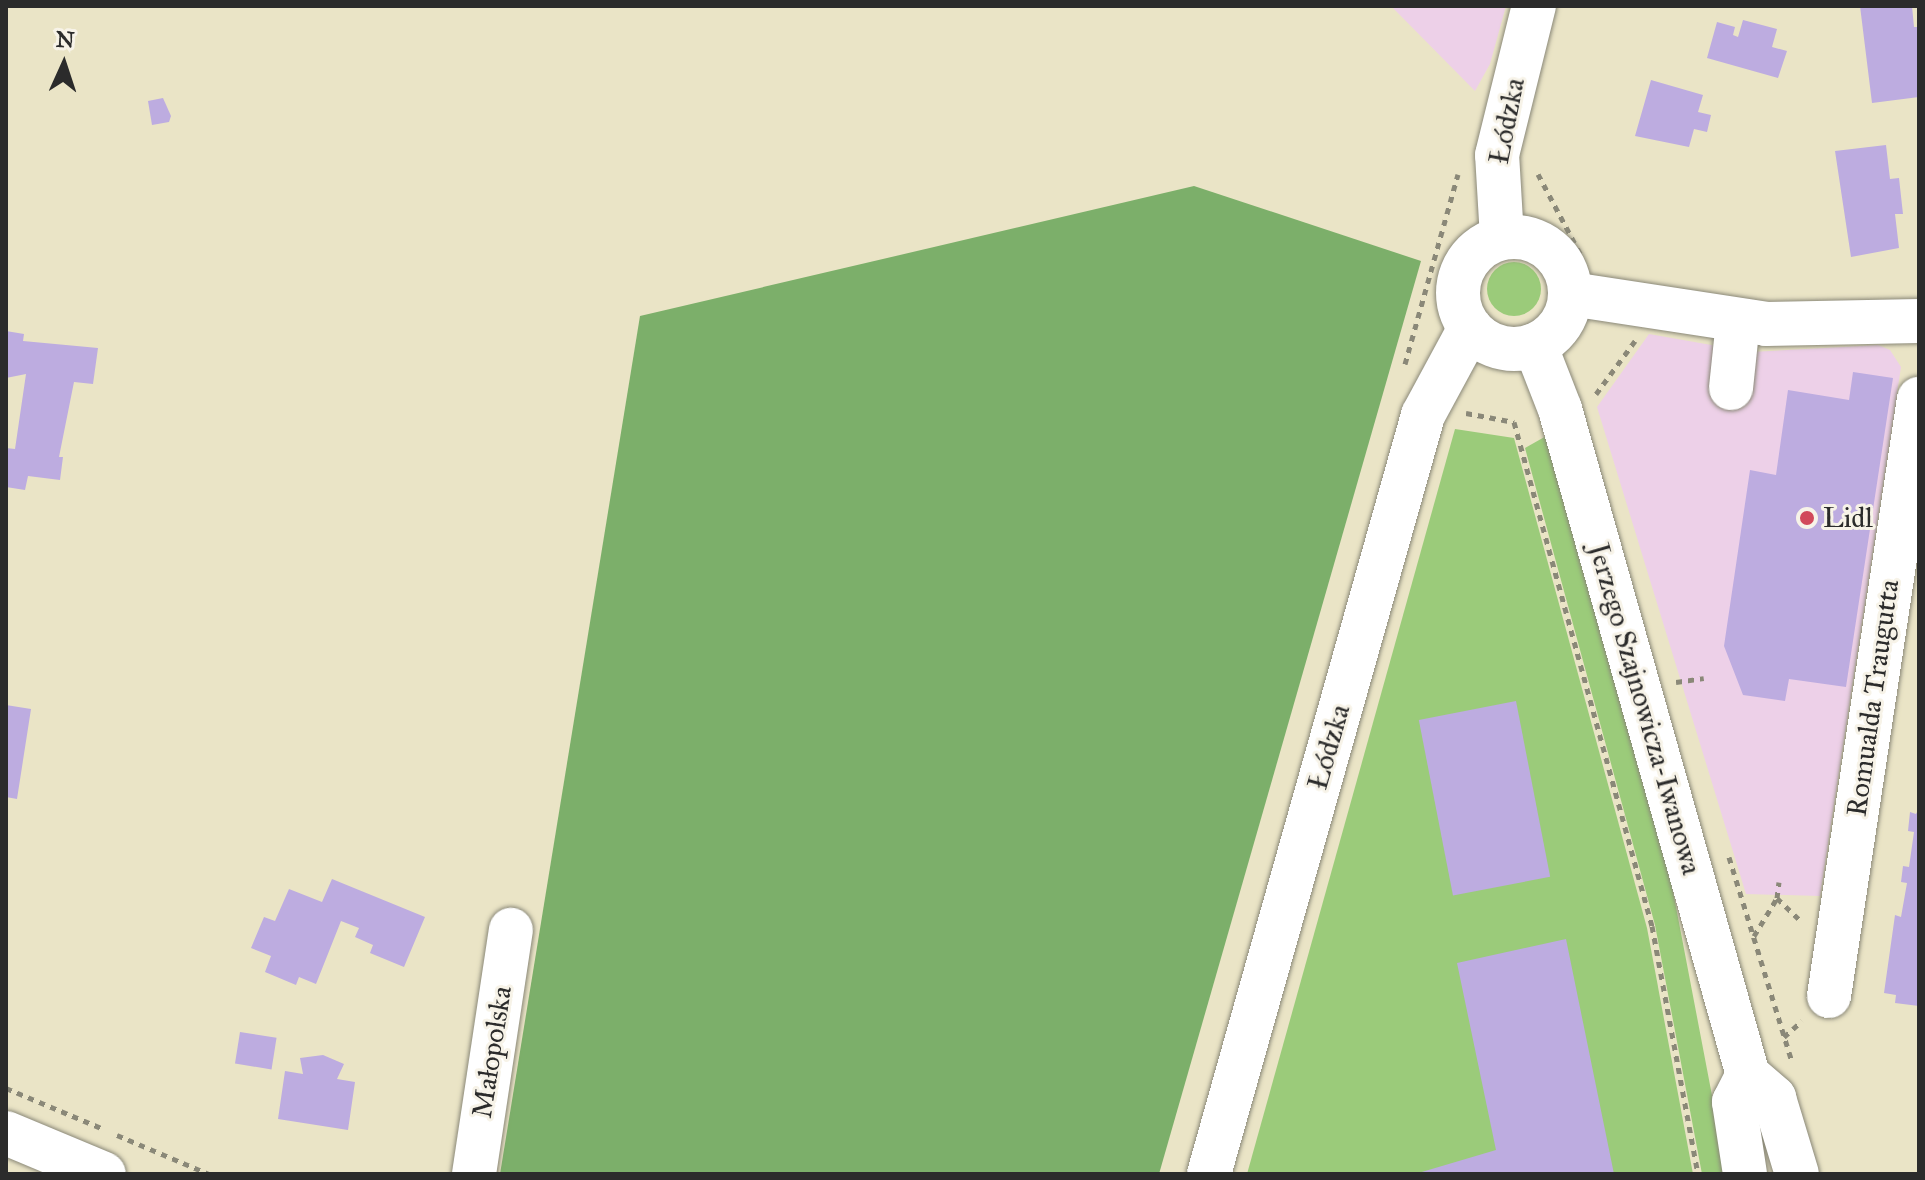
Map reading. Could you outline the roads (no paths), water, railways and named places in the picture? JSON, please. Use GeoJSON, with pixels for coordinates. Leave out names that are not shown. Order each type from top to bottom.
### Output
{"type":"FeatureCollection","features":[{"type":"Feature","properties":{"kind":"street","name":"Łódzka"},"geometry":{"type":"LineString","coordinates":[[1502,238],[1497,155],[1534,6]]}},
{"type":"Feature","properties":{"kind":"street"},"geometry":{"type":"LineString","coordinates":[[1502,238],[1527,238],[1550,249],[1566,269],[1571,294],[1564,319],[1535,345],[1505,348],[1470,328],[1459,302],[1461,274],[1477,251],[1502,238]]}},
{"type":"Feature","properties":{"kind":"street"},"geometry":{"type":"LineString","coordinates":[[1571,294],[1621,298],[1738,321],[1919,321]]}},
{"type":"Feature","properties":{"kind":"street"},"geometry":{"type":"LineString","coordinates":[[1731,388],[1738,321]]}},
{"type":"Feature","properties":{"kind":"street","name":"Łódzka"},"geometry":{"type":"LineString","coordinates":[[1209,1174],[1423,415],[1470,328]]}},
{"type":"Feature","properties":{"kind":"street","name":"Jerzego Szajnowicza-Iwanowa"},"geometry":{"type":"LineString","coordinates":[[1535,345],[1560,409],[1748,1075],[1774,1098],[1797,1174]]}},
{"type":"Feature","properties":{"kind":"street","name":"Romualda Traugutta"},"geometry":{"type":"LineString","coordinates":[[1829,996],[1919,399]]}},
{"type":"Feature","properties":{"kind":"street","name":"Małopolska"},"geometry":{"type":"LineString","coordinates":[[474,1174],[511,930]]}},
{"type":"Feature","properties":{"kind":"street"},"geometry":{"type":"LineString","coordinates":[[1745,1174],[1734,1102],[1748,1075]]}},
{"type":"Feature","properties":{"kind":"street"},"geometry":{"type":"LineString","coordinates":[[6,1133],[104,1174]]}},
{"type":"Feature","properties":{"kind":"place","name":"Lidl"},"geometry":{"type":"Point","coordinates":[1807,518]}}]}
